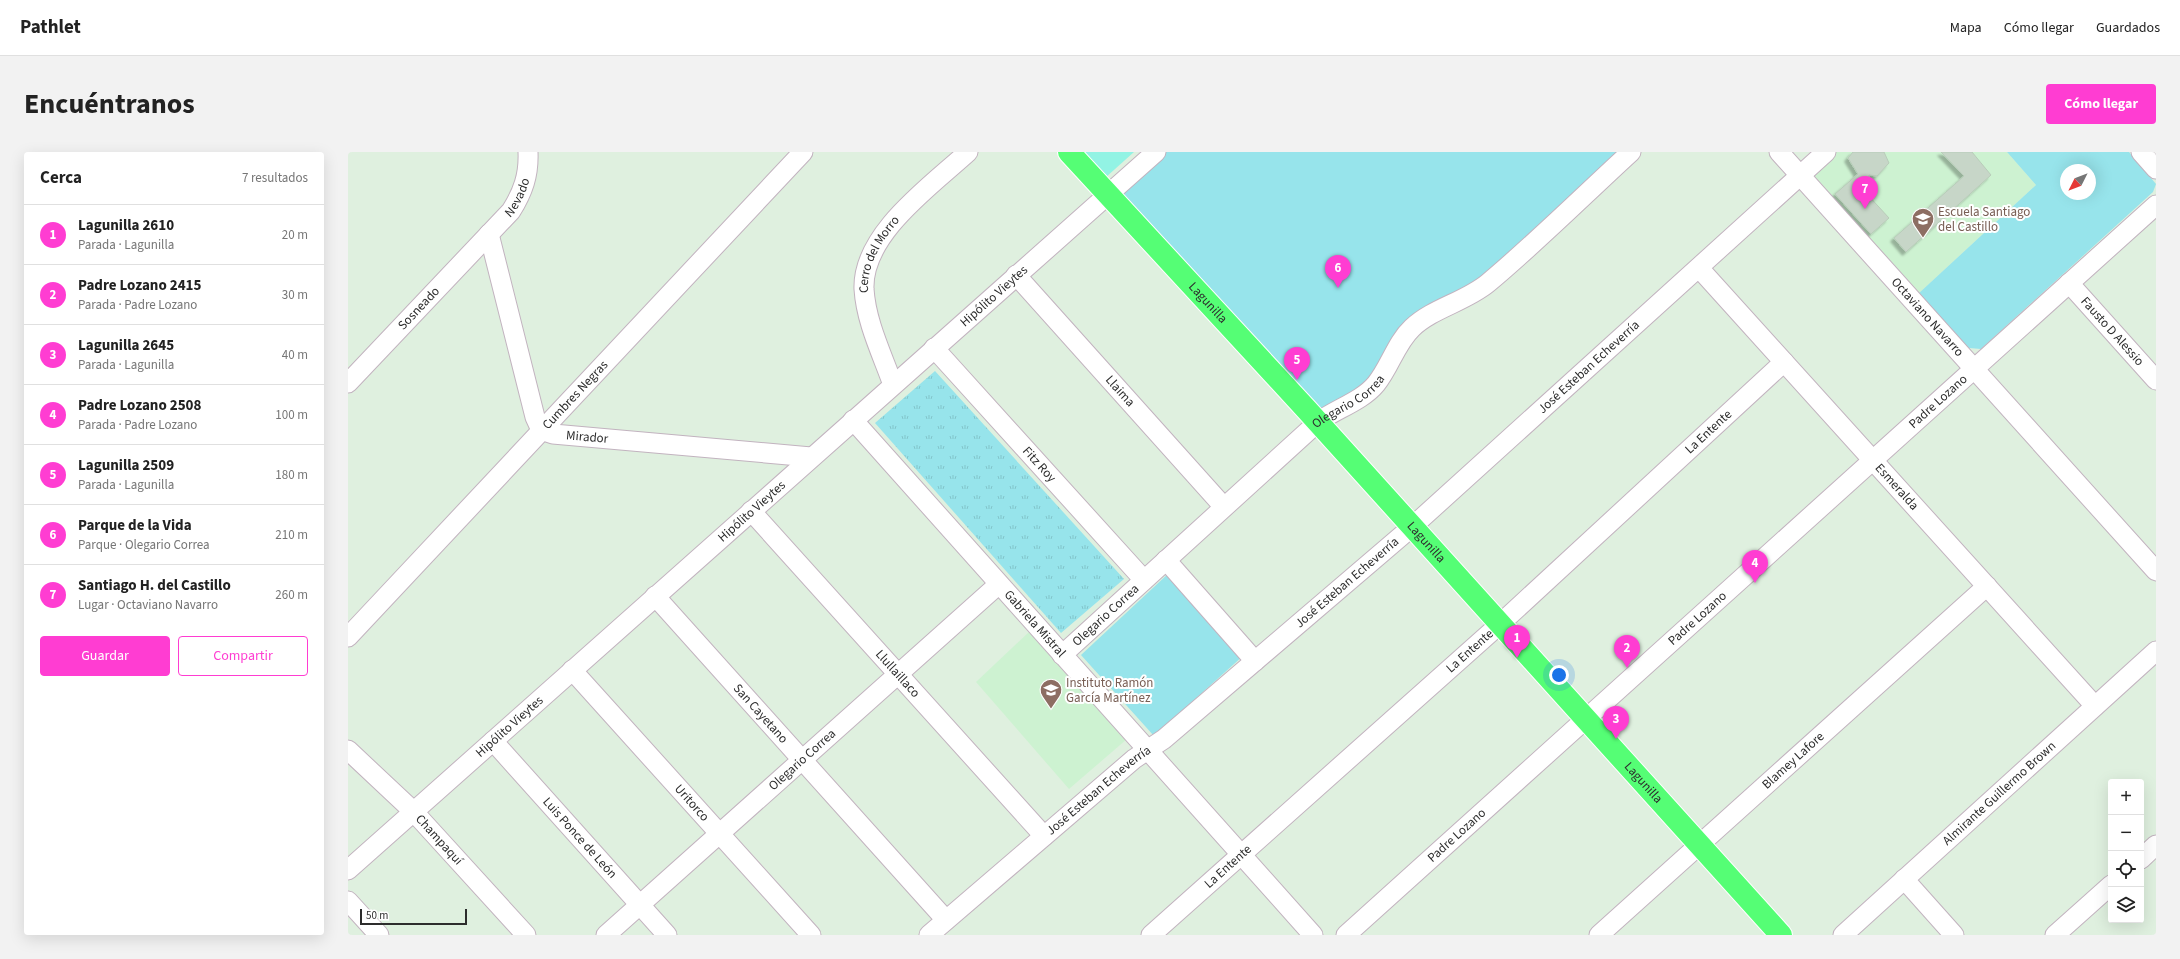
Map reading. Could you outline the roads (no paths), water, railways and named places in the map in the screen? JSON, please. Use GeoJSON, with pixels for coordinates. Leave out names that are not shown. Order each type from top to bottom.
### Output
{"type":"FeatureCollection","features":[{"type":"Feature","properties":{"kind":"main road","name":"Lagunilla"},"geometry":{"type":"LineString","coordinates":[[1069,152],[1413,526],[1700,844],[1780,935]]}},
{"type":"Feature","properties":{"kind":"street","name":"Nevado"},"geometry":{"type":"LineString","coordinates":[[489,234],[511,211],[520,197],[525,185],[529,167],[528,152]]}},
{"type":"Feature","properties":{"kind":"street","name":"Cumbres Negras"},"geometry":{"type":"LineString","coordinates":[[348,637],[803,152]]}},
{"type":"Feature","properties":{"kind":"street","name":"Cerro del Morro"},"geometry":{"type":"LineString","coordinates":[[893,385],[868,312],[864,288],[870,258],[880,237],[891,223],[968,152]]}},
{"type":"Feature","properties":{"kind":"street","name":"Hipólito Vieytes"},"geometry":{"type":"LineString","coordinates":[[348,870],[1156,152]]}},
{"type":"Feature","properties":{"kind":"street","name":"Olegario Correa"},"geometry":{"type":"LineString","coordinates":[[1062,655],[1318,422],[1363,395],[1375,386],[1388,369],[1403,340],[1412,328],[1424,319],[1487,284],[1631,152]]}},
{"type":"Feature","properties":{"kind":"street","name":"Octaviano Navarro"},"geometry":{"type":"LineString","coordinates":[[1779,152],[2156,571]]}},
{"type":"Feature","properties":{"kind":"street","name":"José Esteban Echeverría"},"geometry":{"type":"LineString","coordinates":[[929,935],[1134,759],[1164,739],[1413,526],[1826,152]]}},
{"type":"Feature","properties":{"kind":"street"},"geometry":{"type":"LineString","coordinates":[[2140,152],[2156,169]]}},
{"type":"Feature","properties":{"kind":"street","name":"Padre Lozano"},"geometry":{"type":"LineString","coordinates":[[1346,935],[2156,205]]}},
{"type":"Feature","properties":{"kind":"street","name":"Sosneado"},"geometry":{"type":"LineString","coordinates":[[348,383],[489,234]]}},
{"type":"Feature","properties":{"kind":"street"},"geometry":{"type":"LineString","coordinates":[[489,234],[535,417],[541,430]]}},
{"type":"Feature","properties":{"kind":"street","name":"Esmeralda"},"geometry":{"type":"LineString","coordinates":[[1699,268],[2095,706]]}},
{"type":"Feature","properties":{"kind":"street","name":"Llaima"},"geometry":{"type":"LineString","coordinates":[[1016,275],[1224,507]]}},
{"type":"Feature","properties":{"kind":"street","name":"Fausto D Alessio"},"geometry":{"type":"LineString","coordinates":[[2069,283],[2156,380]]}},
{"type":"Feature","properties":{"kind":"street","name":"Fitz Roy"},"geometry":{"type":"LineString","coordinates":[[934,348],[1144,580]]}},
{"type":"Feature","properties":{"kind":"street","name":"La Entente"},"geometry":{"type":"LineString","coordinates":[[1151,935],[1500,624],[1784,362]]}},
{"type":"Feature","properties":{"kind":"street","name":"Gabriela Mistral"},"geometry":{"type":"LineString","coordinates":[[853,420],[1313,935]]}},
{"type":"Feature","properties":{"kind":"street","name":"Mirador"},"geometry":{"type":"LineString","coordinates":[[541,430],[553,434],[811,458]]}},
{"type":"Feature","properties":{"kind":"street","name":"Llullaillaco"},"geometry":{"type":"LineString","coordinates":[[751,511],[1044,836]]}},
{"type":"Feature","properties":{"kind":"street"},"geometry":{"type":"LineString","coordinates":[[1166,560],[1256,661]]}},
{"type":"Feature","properties":{"kind":"street","name":"Olegario Correa"},"geometry":{"type":"LineString","coordinates":[[606,935],[999,584]]}},
{"type":"Feature","properties":{"kind":"street","name":"Blamey Lafore"},"geometry":{"type":"LineString","coordinates":[[1599,935],[1987,586]]}},
{"type":"Feature","properties":{"kind":"street","name":"San Cayetano"},"geometry":{"type":"LineString","coordinates":[[655,596],[946,920]]}},
{"type":"Feature","properties":{"kind":"street","name":"Almirante Guillermo Brown"},"geometry":{"type":"LineString","coordinates":[[1843,935],[2156,651]]}},
{"type":"Feature","properties":{"kind":"street","name":"Uritorco"},"geometry":{"type":"LineString","coordinates":[[572,670],[811,935]]}},
{"type":"Feature","properties":{"kind":"street","name":"Luis Ponce de León"},"geometry":{"type":"LineString","coordinates":[[493,741],[668,935]]}},
{"type":"Feature","properties":{"kind":"street","name":"Champaquí"},"geometry":{"type":"LineString","coordinates":[[348,750],[413,811],[526,935]]}},
{"type":"Feature","properties":{"kind":"street"},"geometry":{"type":"LineString","coordinates":[[2144,856],[2156,845]]}},
{"type":"Feature","properties":{"kind":"street"},"geometry":{"type":"LineString","coordinates":[[1904,879],[1954,935]]}},
{"type":"Feature","properties":{"kind":"street"},"geometry":{"type":"LineString","coordinates":[[2055,935],[2110,887]]}},
{"type":"Feature","properties":{"kind":"street"},"geometry":{"type":"LineString","coordinates":[[348,900],[379,935]]}},
{"type":"Feature","properties":{"kind":"place","name":"Santiago H. del Castillo"},"geometry":{"type":"Point","coordinates":[1865,209]}},
{"type":"Feature","properties":{"kind":"place","name":"Escuela Santiago del Castillo"},"geometry":{"type":"Point","coordinates":[1923,238]}},
{"type":"Feature","properties":{"kind":"place","name":"Parque de la Vida"},"geometry":{"type":"Point","coordinates":[1338,288]}},
{"type":"Feature","properties":{"kind":"place","name":"Lagunilla 2509"},"geometry":{"type":"Point","coordinates":[1297,380]}},
{"type":"Feature","properties":{"kind":"place","name":"Padre Lozano 2508"},"geometry":{"type":"Point","coordinates":[1755,583]}},
{"type":"Feature","properties":{"kind":"place","name":"Lagunilla 2610"},"geometry":{"type":"Point","coordinates":[1517,658]}},
{"type":"Feature","properties":{"kind":"place","name":"Padre Lozano 2415"},"geometry":{"type":"Point","coordinates":[1627,668]}},
{"type":"Feature","properties":{"kind":"place","name":"Instituto Ramón García Martínez"},"geometry":{"type":"Point","coordinates":[1051,710]}},
{"type":"Feature","properties":{"kind":"place","name":"Lagunilla 2645"},"geometry":{"type":"Point","coordinates":[1616,739]}}]}
